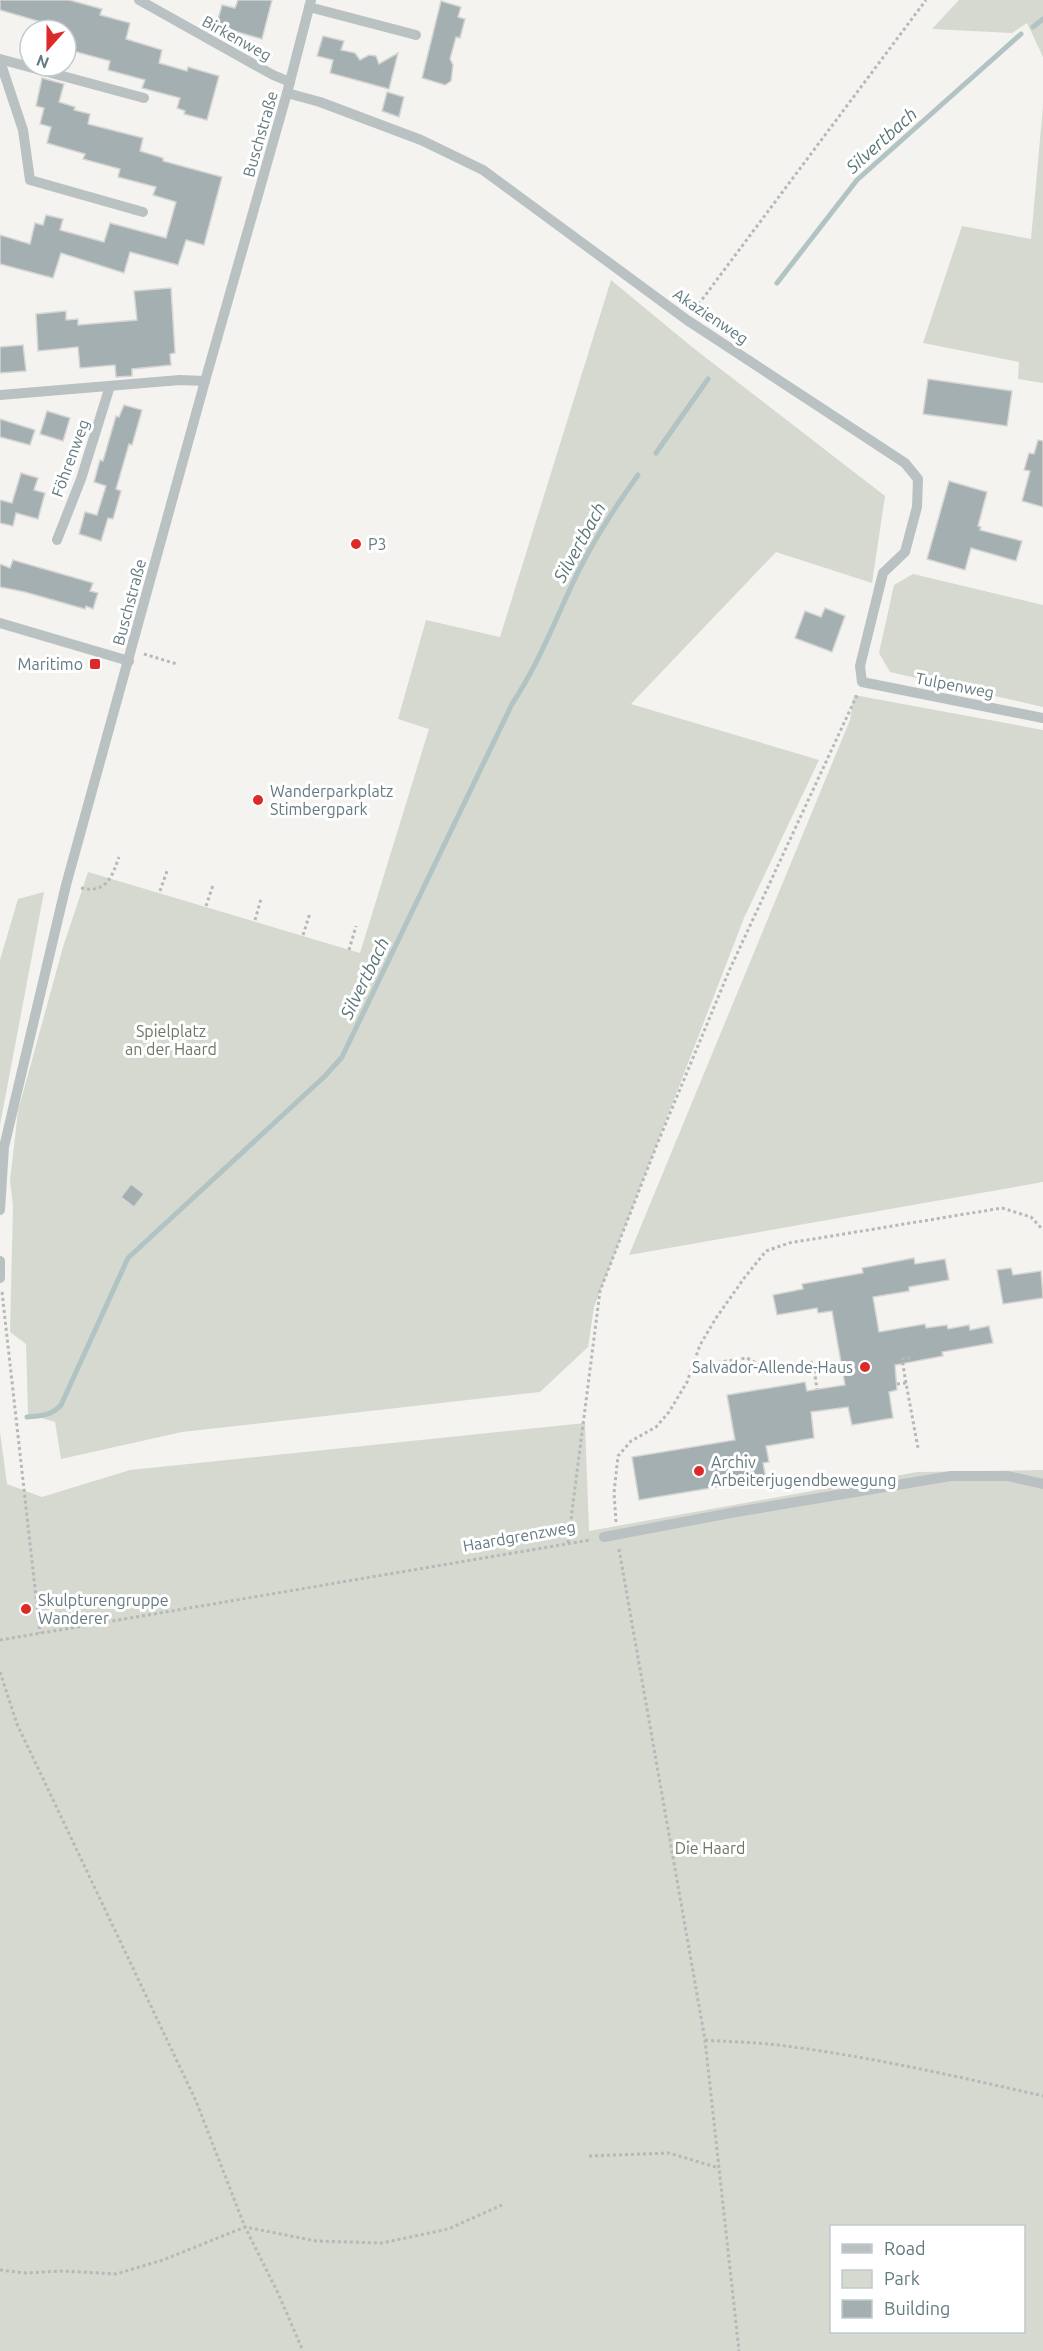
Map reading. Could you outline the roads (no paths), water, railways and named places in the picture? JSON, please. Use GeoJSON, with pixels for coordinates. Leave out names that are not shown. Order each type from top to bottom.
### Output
{"type":"FeatureCollection","features":[{"type":"Feature","properties":{"kind":"street","name":"Birkenweg"},"geometry":{"type":"LineString","coordinates":[[139,0],[273,75],[289,88]]}},
{"type":"Feature","properties":{"kind":"street","name":"Buschstraße"},"geometry":{"type":"LineString","coordinates":[[0,1210],[4,1147],[76,844],[289,88],[310,4],[416,34]]}},
{"type":"Feature","properties":{"kind":"street"},"geometry":{"type":"LineString","coordinates":[[0,60],[144,98]]}},
{"type":"Feature","properties":{"kind":"street"},"geometry":{"type":"LineString","coordinates":[[0,60],[22,130],[30,180],[143,212]]}},
{"type":"Feature","properties":{"kind":"street","name":"Akazienweg"},"geometry":{"type":"LineString","coordinates":[[289,88],[421,140],[483,170],[687,320],[905,463],[918,479],[917,507],[905,552],[883,573],[860,666],[862,682]]}},
{"type":"Feature","properties":{"kind":"street"},"geometry":{"type":"LineString","coordinates":[[0,395],[205,381]]}},
{"type":"Feature","properties":{"kind":"street","name":"Föhrenweg"},"geometry":{"type":"LineString","coordinates":[[57,540],[81,479],[110,386]]}},
{"type":"Feature","properties":{"kind":"street"},"geometry":{"type":"LineString","coordinates":[[0,623],[130,655]]}},
{"type":"Feature","properties":{"kind":"street","name":"Tulpenweg"},"geometry":{"type":"LineString","coordinates":[[862,682],[1043,718]]}},
{"type":"Feature","properties":{"kind":"street"},"geometry":{"type":"LineString","coordinates":[[0,1261],[0,1278]]}},
{"type":"Feature","properties":{"kind":"street"},"geometry":{"type":"LineString","coordinates":[[604,1537],[951,1476],[1008,1476],[1043,1484]]}},
{"type":"Feature","properties":{"kind":"waterway","name":"Silvertbach"},"geometry":{"type":"LineString","coordinates":[[1033,27],[1043,19]]}},
{"type":"Feature","properties":{"kind":"waterway","name":"Silvertbach"},"geometry":{"type":"LineString","coordinates":[[777,283],[857,180],[1021,34]]}},
{"type":"Feature","properties":{"kind":"waterway","name":"Silvertbach"},"geometry":{"type":"LineString","coordinates":[[656,453],[708,379]]}},
{"type":"Feature","properties":{"kind":"waterway","name":"Silvertbach"},"geometry":{"type":"LineString","coordinates":[[27,1417],[50,1413],[61,1405],[128,1258],[325,1076],[342,1057],[512,704],[543,648],[577,574],[601,530],[638,475]]}},
{"type":"Feature","properties":{"kind":"place","name":"P3"},"geometry":{"type":"Point","coordinates":[356,544]}},
{"type":"Feature","properties":{"kind":"place","name":"Maritimo"},"geometry":{"type":"Point","coordinates":[95,664]}},
{"type":"Feature","properties":{"kind":"place","name":"Wanderparkplatz Stimbergpark"},"geometry":{"type":"Point","coordinates":[258,800]}},
{"type":"Feature","properties":{"kind":"place","name":"Salvador-Allende-Haus"},"geometry":{"type":"Point","coordinates":[865,1367]}},
{"type":"Feature","properties":{"kind":"place","name":"Archiv Arbeiterjugendbewegung"},"geometry":{"type":"Point","coordinates":[699,1471]}},
{"type":"Feature","properties":{"kind":"place","name":"Skulpturengruppe Wanderer"},"geometry":{"type":"Point","coordinates":[26,1609]}},
{"type":"Feature","properties":{"kind":"park label","name":"Spielplatz an der Haard"},"geometry":{"type":"Point","coordinates":[171,1040]}},
{"type":"Feature","properties":{"kind":"park label","name":"Die Haard"},"geometry":{"type":"Point","coordinates":[710,1848]}}]}
